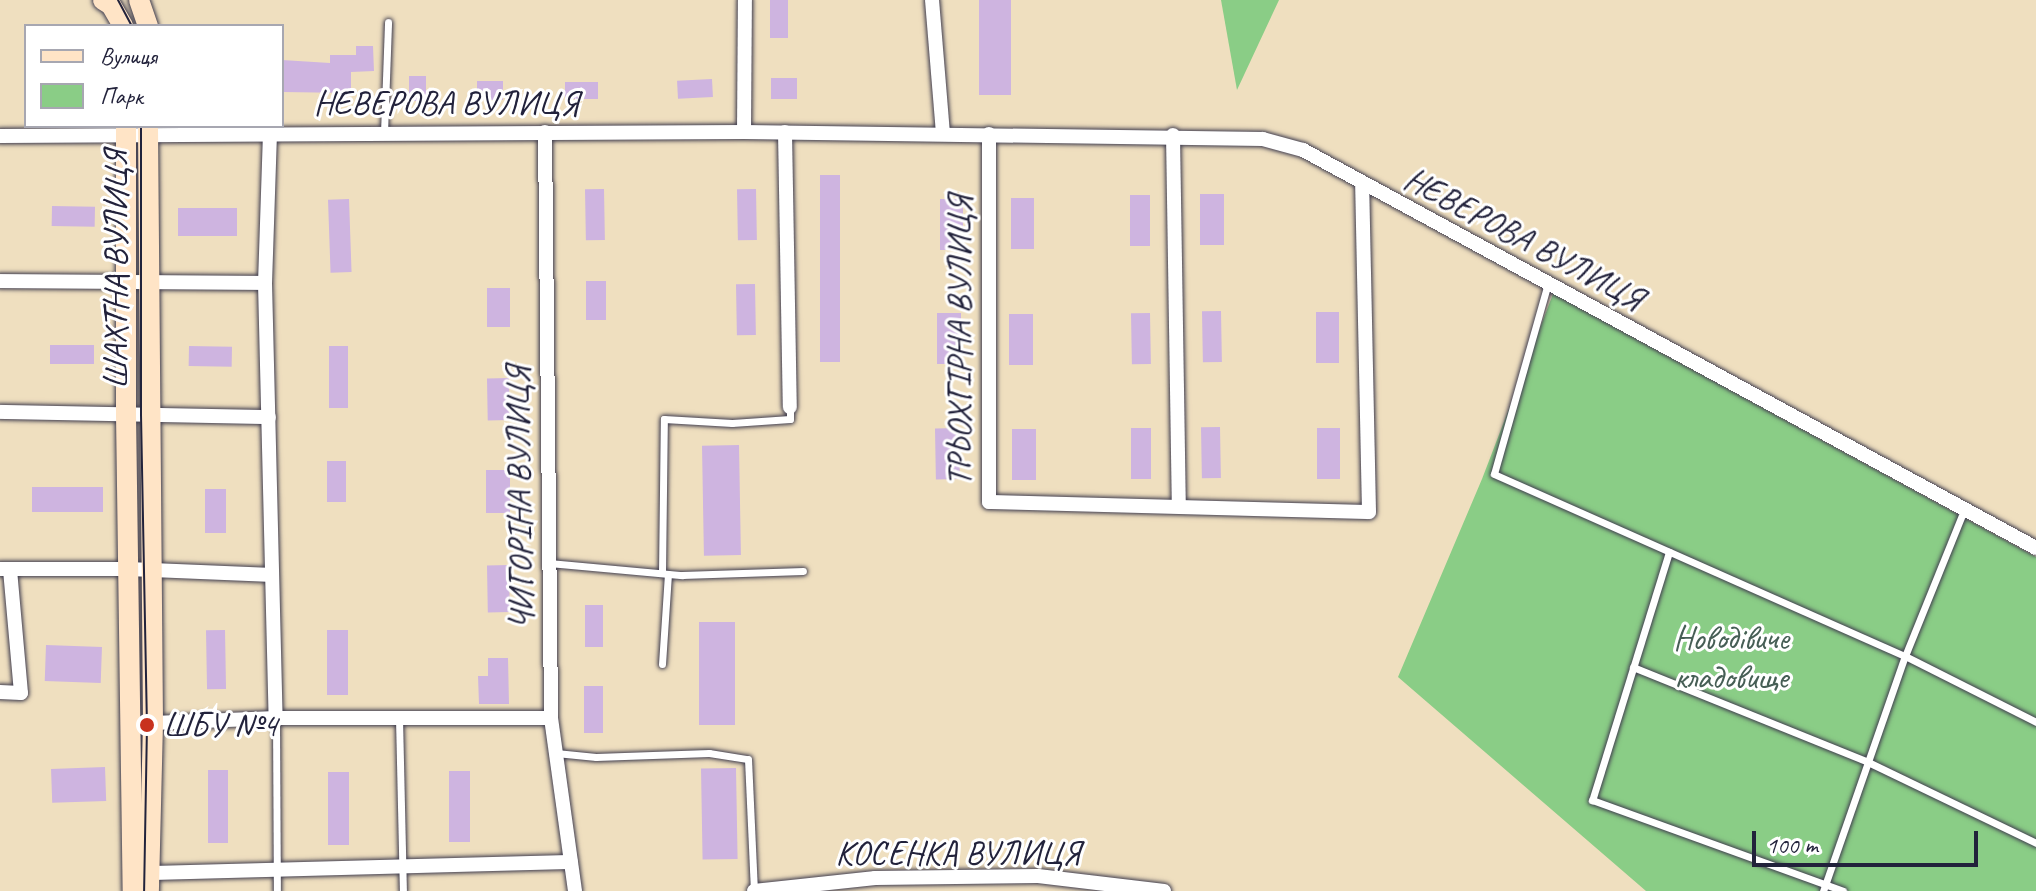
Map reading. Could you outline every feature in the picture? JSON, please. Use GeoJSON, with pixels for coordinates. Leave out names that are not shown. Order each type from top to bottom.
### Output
{"type":"FeatureCollection","features":[{"type":"Feature","properties":{"kind":"main road"},"geometry":{"type":"LineString","coordinates":[[139,0],[147,24]]}},
{"type":"Feature","properties":{"kind":"main road"},"geometry":{"type":"LineString","coordinates":[[107,3],[122,24]]}},
{"type":"Feature","properties":{"kind":"main road","name":"ШАХТНА ВУЛИЦЯ"},"geometry":{"type":"LineString","coordinates":[[126,130],[129,569],[143,725],[149,882]]}},
{"type":"Feature","properties":{"kind":"main road","name":"ШАХТНА ВУЛИЦЯ"},"geometry":{"type":"LineString","coordinates":[[133,891],[152,570],[148,415],[151,281],[148,130]]}},
{"type":"Feature","properties":{"kind":"street"},"geometry":{"type":"LineString","coordinates":[[744,132],[745,0]]}},
{"type":"Feature","properties":{"kind":"street"},"geometry":{"type":"LineString","coordinates":[[932,0],[943,134]]}},
{"type":"Feature","properties":{"kind":"street","name":"НЕВЕРОВА ВУЛИЦЯ"},"geometry":{"type":"LineString","coordinates":[[0,136],[148,130],[270,133],[1173,135],[1263,139],[1303,150],[1362,185],[2036,548]]}},
{"type":"Feature","properties":{"kind":"street","name":"ЧИГОРІНА ВУЛИЦЯ"},"geometry":{"type":"LineString","coordinates":[[545,132],[551,718],[575,891]]}},
{"type":"Feature","properties":{"kind":"street"},"geometry":{"type":"LineString","coordinates":[[785,132],[790,407]]}},
{"type":"Feature","properties":{"kind":"street"},"geometry":{"type":"LineString","coordinates":[[270,133],[265,283],[276,718]]}},
{"type":"Feature","properties":{"kind":"street","name":"ТРЬОХГІРНА ВУЛИЦЯ"},"geometry":{"type":"LineString","coordinates":[[989,134],[989,502],[1369,512],[1362,185]]}},
{"type":"Feature","properties":{"kind":"street"},"geometry":{"type":"LineString","coordinates":[[1173,135],[1179,506]]}},
{"type":"Feature","properties":{"kind":"street"},"geometry":{"type":"LineString","coordinates":[[0,281],[265,283]]}},
{"type":"Feature","properties":{"kind":"street","name":"ШАХТНА ВУЛИЦЯ"},"geometry":{"type":"LineString","coordinates":[[0,412],[269,417]]}},
{"type":"Feature","properties":{"kind":"street"},"geometry":{"type":"LineString","coordinates":[[0,692],[21,693],[5,570],[129,569],[272,575]]}},
{"type":"Feature","properties":{"kind":"street"},"geometry":{"type":"LineString","coordinates":[[143,725],[276,718],[551,718]]}},
{"type":"Feature","properties":{"kind":"street"},"geometry":{"type":"LineString","coordinates":[[149,882],[405,864],[571,862]]}},
{"type":"Feature","properties":{"kind":"street","name":"КОСЕНКА ВУЛИЦЯ"},"geometry":{"type":"LineString","coordinates":[[754,890],[875,878],[1038,876],[1164,891]]}},
{"type":"Feature","properties":{"kind":"lane"},"geometry":{"type":"LineString","coordinates":[[384,133],[388,22]]}},
{"type":"Feature","properties":{"kind":"lane"},"geometry":{"type":"LineString","coordinates":[[1548,283],[1494,474],[1905,656],[2036,722]]}},
{"type":"Feature","properties":{"kind":"lane"},"geometry":{"type":"LineString","coordinates":[[662,664],[664,419],[732,423],[790,419],[790,407]]}},
{"type":"Feature","properties":{"kind":"lane"},"geometry":{"type":"LineString","coordinates":[[1825,888],[1905,656],[1964,510]]}},
{"type":"Feature","properties":{"kind":"lane"},"geometry":{"type":"LineString","coordinates":[[1669,552],[1592,800],[1825,888],[1843,891]]}},
{"type":"Feature","properties":{"kind":"lane"},"geometry":{"type":"LineString","coordinates":[[549,563],[665,573],[803,571]]}},
{"type":"Feature","properties":{"kind":"lane"},"geometry":{"type":"LineString","coordinates":[[1633,667],[1868,762],[2036,843]]}},
{"type":"Feature","properties":{"kind":"lane"},"geometry":{"type":"LineString","coordinates":[[276,718],[277,891]]}},
{"type":"Feature","properties":{"kind":"lane"},"geometry":{"type":"LineString","coordinates":[[399,718],[405,864],[403,891]]}},
{"type":"Feature","properties":{"kind":"lane"},"geometry":{"type":"LineString","coordinates":[[556,753],[596,757],[709,753],[748,759],[754,890]]}},
{"type":"Feature","properties":{"kind":"green space"},"geometry":{"type":"Polygon","coordinates":[[[1221,0],[1279,0],[1237,90],[1221,0]]]}},
{"type":"Feature","properties":{"kind":"green space","name":"Новодівиче кладовище"},"geometry":{"type":"Polygon","coordinates":[[[1553,294],[2036,557],[2036,891],[1646,891],[1398,677],[1482,479],[1553,294]]]}},
{"type":"Feature","properties":{"kind":"building"},"geometry":{"type":"Polygon","coordinates":[[[770,0],[788,0],[788,38],[770,38],[770,0]]]}},
{"type":"Feature","properties":{"kind":"building"},"geometry":{"type":"Polygon","coordinates":[[[979,0],[1011,0],[1011,95],[979,95],[979,0]]]}},
{"type":"Feature","properties":{"kind":"building"},"geometry":{"type":"Polygon","coordinates":[[[356,46],[373,46],[374,71],[351,72],[351,93],[284,92],[284,60],[330,63],[330,55],[356,55],[356,46]]]}},
{"type":"Feature","properties":{"kind":"building"},"geometry":{"type":"Polygon","coordinates":[[[409,76],[426,76],[426,101],[409,101],[409,76]]]}},
{"type":"Feature","properties":{"kind":"building"},"geometry":{"type":"Polygon","coordinates":[[[771,78],[797,78],[797,99],[771,99],[771,78]]]}},
{"type":"Feature","properties":{"kind":"building"},"geometry":{"type":"Polygon","coordinates":[[[712,79],[713,97],[678,99],[677,81],[712,79]]]}},
{"type":"Feature","properties":{"kind":"building"},"geometry":{"type":"Polygon","coordinates":[[[477,81],[503,81],[503,100],[477,100],[477,81]]]}},
{"type":"Feature","properties":{"kind":"building"},"geometry":{"type":"Polygon","coordinates":[[[565,82],[598,82],[598,99],[565,99],[565,82]]]}},
{"type":"Feature","properties":{"kind":"building"},"geometry":{"type":"Polygon","coordinates":[[[820,175],[840,175],[840,362],[820,362],[820,175]]]}},
{"type":"Feature","properties":{"kind":"building"},"geometry":{"type":"Polygon","coordinates":[[[585,189],[604,189],[605,240],[586,240],[585,189]]]}},
{"type":"Feature","properties":{"kind":"building"},"geometry":{"type":"Polygon","coordinates":[[[737,189],[756,189],[757,240],[738,240],[737,189]]]}},
{"type":"Feature","properties":{"kind":"building"},"geometry":{"type":"Polygon","coordinates":[[[1200,194],[1224,194],[1224,245],[1200,245],[1200,194]]]}},
{"type":"Feature","properties":{"kind":"building"},"geometry":{"type":"Polygon","coordinates":[[[1130,195],[1150,195],[1150,246],[1130,246],[1130,195]]]}},
{"type":"Feature","properties":{"kind":"building"},"geometry":{"type":"Polygon","coordinates":[[[1011,198],[1034,198],[1034,249],[1011,249],[1011,198]]]}},
{"type":"Feature","properties":{"kind":"building"},"geometry":{"type":"Polygon","coordinates":[[[349,199],[352,272],[331,273],[328,200],[349,199]]]}},
{"type":"Feature","properties":{"kind":"building"},"geometry":{"type":"Polygon","coordinates":[[[940,199],[963,199],[963,250],[940,250],[940,199]]]}},
{"type":"Feature","properties":{"kind":"building"},"geometry":{"type":"Polygon","coordinates":[[[52,206],[95,207],[95,227],[52,226],[52,206]]]}},
{"type":"Feature","properties":{"kind":"building"},"geometry":{"type":"Polygon","coordinates":[[[178,208],[237,208],[237,236],[178,236],[178,208]]]}},
{"type":"Feature","properties":{"kind":"building"},"geometry":{"type":"Polygon","coordinates":[[[586,281],[606,281],[606,320],[586,320],[586,281]]]}},
{"type":"Feature","properties":{"kind":"building"},"geometry":{"type":"Polygon","coordinates":[[[736,284],[755,284],[756,335],[737,335],[736,284]]]}},
{"type":"Feature","properties":{"kind":"building"},"geometry":{"type":"Polygon","coordinates":[[[487,288],[510,288],[510,327],[487,327],[487,288]]]}},
{"type":"Feature","properties":{"kind":"building"},"geometry":{"type":"Polygon","coordinates":[[[1202,311],[1221,311],[1222,362],[1203,362],[1202,311]]]}},
{"type":"Feature","properties":{"kind":"building"},"geometry":{"type":"Polygon","coordinates":[[[1316,312],[1339,312],[1339,363],[1316,363],[1316,312]]]}},
{"type":"Feature","properties":{"kind":"building"},"geometry":{"type":"Polygon","coordinates":[[[937,313],[961,313],[961,364],[937,364],[937,313]]]}},
{"type":"Feature","properties":{"kind":"building"},"geometry":{"type":"Polygon","coordinates":[[[1131,313],[1150,313],[1151,364],[1132,364],[1131,313]]]}},
{"type":"Feature","properties":{"kind":"building"},"geometry":{"type":"Polygon","coordinates":[[[1009,314],[1033,314],[1033,365],[1009,365],[1009,314]]]}},
{"type":"Feature","properties":{"kind":"building"},"geometry":{"type":"Polygon","coordinates":[[[50,345],[94,345],[94,364],[50,364],[50,345]]]}},
{"type":"Feature","properties":{"kind":"building"},"geometry":{"type":"Polygon","coordinates":[[[189,346],[232,347],[232,367],[189,366],[189,346]]]}},
{"type":"Feature","properties":{"kind":"building"},"geometry":{"type":"Polygon","coordinates":[[[329,346],[348,346],[348,408],[329,408],[329,346]]]}},
{"type":"Feature","properties":{"kind":"building"},"geometry":{"type":"Polygon","coordinates":[[[487,378],[509,378],[510,420],[488,420],[487,378]]]}},
{"type":"Feature","properties":{"kind":"building"},"geometry":{"type":"Polygon","coordinates":[[[1201,427],[1220,427],[1221,478],[1202,478],[1201,427]]]}},
{"type":"Feature","properties":{"kind":"building"},"geometry":{"type":"Polygon","coordinates":[[[935,428],[959,428],[960,479],[936,479],[935,428]]]}},
{"type":"Feature","properties":{"kind":"building"},"geometry":{"type":"Polygon","coordinates":[[[1131,428],[1151,428],[1151,479],[1131,479],[1131,428]]]}},
{"type":"Feature","properties":{"kind":"building"},"geometry":{"type":"Polygon","coordinates":[[[1317,428],[1340,428],[1340,479],[1317,479],[1317,428]]]}},
{"type":"Feature","properties":{"kind":"building"},"geometry":{"type":"Polygon","coordinates":[[[1012,429],[1036,429],[1036,480],[1012,480],[1012,429]]]}},
{"type":"Feature","properties":{"kind":"building"},"geometry":{"type":"Polygon","coordinates":[[[739,445],[741,555],[704,556],[702,446],[739,445]]]}},
{"type":"Feature","properties":{"kind":"building"},"geometry":{"type":"Polygon","coordinates":[[[327,461],[346,461],[346,502],[327,502],[327,461]]]}},
{"type":"Feature","properties":{"kind":"building"},"geometry":{"type":"Polygon","coordinates":[[[486,470],[510,470],[510,513],[486,513],[486,470]]]}},
{"type":"Feature","properties":{"kind":"building"},"geometry":{"type":"Polygon","coordinates":[[[32,487],[103,487],[103,512],[32,512],[32,487]]]}},
{"type":"Feature","properties":{"kind":"building"},"geometry":{"type":"Polygon","coordinates":[[[205,489],[226,489],[226,533],[205,533],[205,489]]]}},
{"type":"Feature","properties":{"kind":"building"},"geometry":{"type":"Polygon","coordinates":[[[487,565],[509,565],[510,612],[488,612],[487,565]]]}},
{"type":"Feature","properties":{"kind":"building"},"geometry":{"type":"Polygon","coordinates":[[[585,605],[603,605],[603,647],[585,647],[585,605]]]}},
{"type":"Feature","properties":{"kind":"building"},"geometry":{"type":"Polygon","coordinates":[[[699,622],[735,622],[735,725],[699,725],[699,622]]]}},
{"type":"Feature","properties":{"kind":"building"},"geometry":{"type":"Polygon","coordinates":[[[206,630],[225,630],[226,689],[207,689],[206,630]]]}},
{"type":"Feature","properties":{"kind":"building"},"geometry":{"type":"Polygon","coordinates":[[[327,630],[348,630],[348,695],[327,695],[327,630]]]}},
{"type":"Feature","properties":{"kind":"building"},"geometry":{"type":"Polygon","coordinates":[[[46,645],[102,647],[101,683],[45,681],[46,645]]]}},
{"type":"Feature","properties":{"kind":"building"},"geometry":{"type":"Polygon","coordinates":[[[488,658],[508,658],[509,704],[479,704],[478,676],[488,676],[488,658]]]}},
{"type":"Feature","properties":{"kind":"building"},"geometry":{"type":"Polygon","coordinates":[[[584,686],[603,686],[603,733],[584,733],[584,686]]]}},
{"type":"Feature","properties":{"kind":"building"},"geometry":{"type":"Polygon","coordinates":[[[105,767],[106,801],[52,803],[51,769],[105,767]]]}},
{"type":"Feature","properties":{"kind":"building"},"geometry":{"type":"Polygon","coordinates":[[[736,768],[738,859],[703,860],[701,769],[736,768]]]}},
{"type":"Feature","properties":{"kind":"building"},"geometry":{"type":"Polygon","coordinates":[[[208,770],[228,770],[228,843],[208,843],[208,770]]]}},
{"type":"Feature","properties":{"kind":"building"},"geometry":{"type":"Polygon","coordinates":[[[449,771],[470,771],[470,842],[449,842],[449,771]]]}},
{"type":"Feature","properties":{"kind":"building"},"geometry":{"type":"Polygon","coordinates":[[[328,772],[349,772],[349,845],[328,845],[328,772]]]}},
{"type":"Feature","properties":{"kind":"tram line"},"geometry":{"type":"LineString","coordinates":[[118,0],[131,24]]}},
{"type":"Feature","properties":{"kind":"tram line"},"geometry":{"type":"LineString","coordinates":[[141,128],[141,415],[147,725],[144,891]]}},
{"type":"Feature","properties":{"kind":"place","name":"ШБУ №4"},"geometry":{"type":"Point","coordinates":[147,725]}}]}
